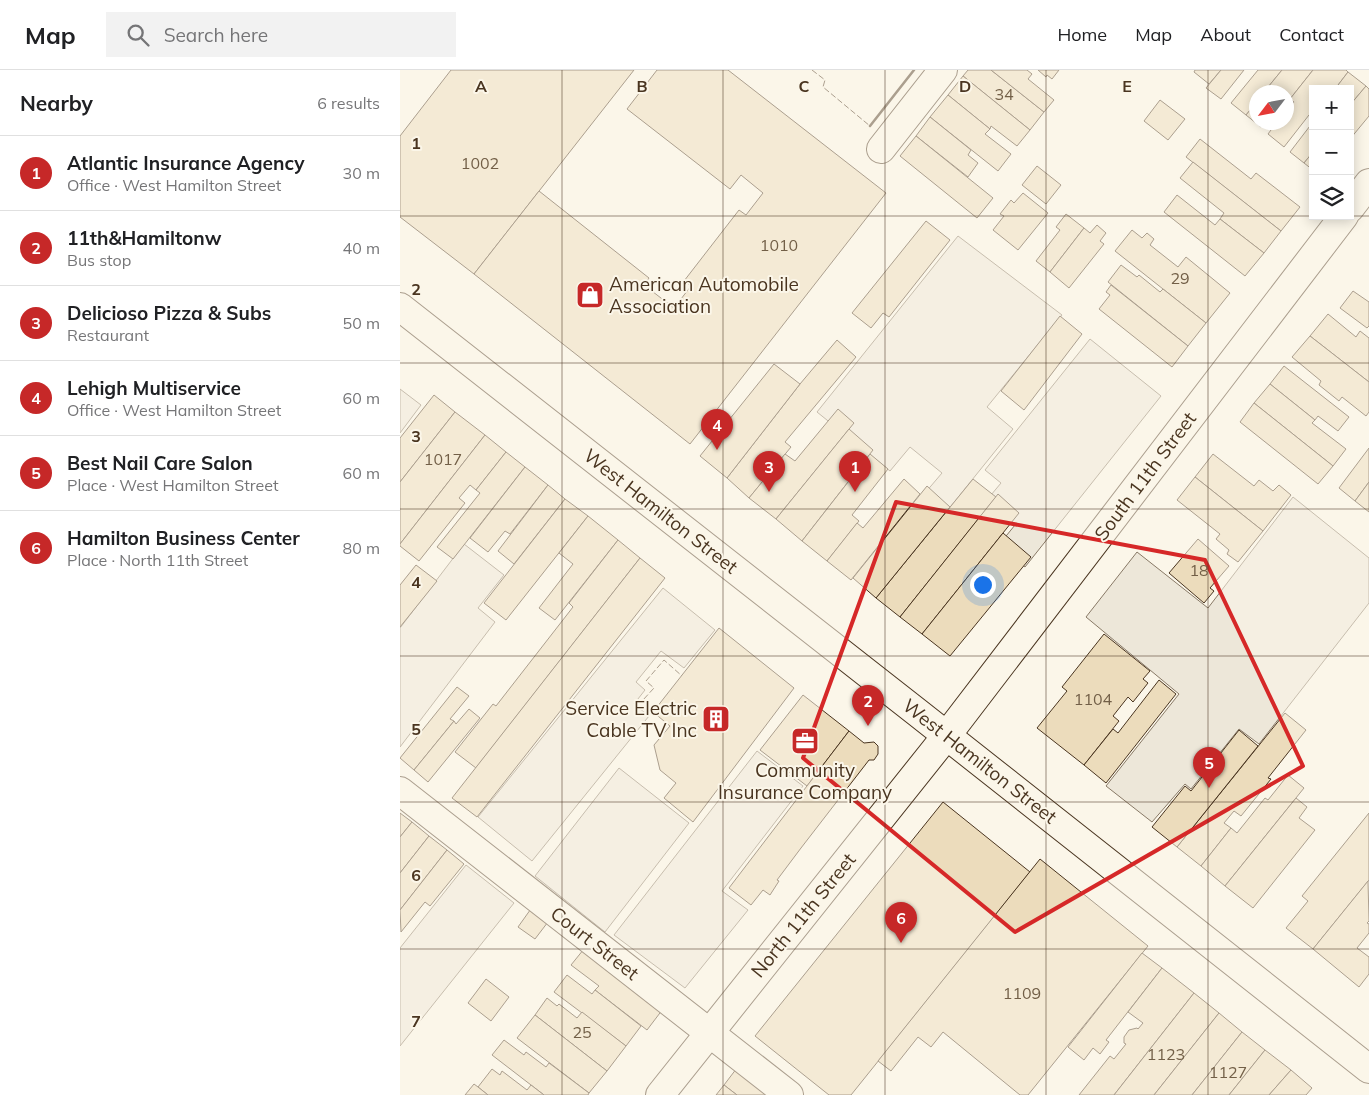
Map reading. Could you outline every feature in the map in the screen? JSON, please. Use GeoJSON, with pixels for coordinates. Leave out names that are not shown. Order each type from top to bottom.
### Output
{"type":"FeatureCollection","features":[{"type":"Feature","properties":{"kind":"street"},"geometry":{"type":"LineString","coordinates":[[881,149],[943,70]]}},
{"type":"Feature","properties":{"kind":"street"},"geometry":{"type":"LineString","coordinates":[[1354,203],[1369,183]]}},
{"type":"Feature","properties":{"kind":"street","name":"South 11th Street"},"geometry":{"type":"LineString","coordinates":[[947,735],[1341,220]]}},
{"type":"Feature","properties":{"kind":"street","name":"West Hamilton Street"},"geometry":{"type":"LineString","coordinates":[[400,307],[947,735],[1369,1069]]}},
{"type":"Feature","properties":{"kind":"street","name":"North 11th Street"},"geometry":{"type":"LineString","coordinates":[[660,1095],[947,735]]}},
{"type":"Feature","properties":{"kind":"street","name":"Court Street"},"geometry":{"type":"LineString","coordinates":[[400,792],[789,1095]]}},
{"type":"Feature","properties":{"kind":"highlighted area"},"geometry":{"type":"Polygon","coordinates":[[[896,502],[1205,560],[1303,766],[1015,932],[803,758],[896,502]]]}},
{"type":"Feature","properties":{"kind":"shaded area"},"geometry":{"type":"Polygon","coordinates":[[[958,236],[1062,315],[987,407],[1013,429],[947,511],[925,493],[942,473],[910,447],[890,471],[817,412],[958,236]]]}},
{"type":"Feature","properties":{"kind":"shaded area"},"geometry":{"type":"Polygon","coordinates":[[[1090,339],[1161,396],[1025,567],[998,546],[1015,525],[986,501],[1001,483],[985,470],[1090,339]]]}},
{"type":"Feature","properties":{"kind":"shaded area"},"geometry":{"type":"Polygon","coordinates":[[[400,389],[421,405],[400,433],[400,389]]]}},
{"type":"Feature","properties":{"kind":"shaded area"},"geometry":{"type":"Polygon","coordinates":[[[1293,497],[1369,558],[1369,603],[1259,744],[1239,729],[1191,789],[1185,784],[1152,822],[1106,786],[1179,694],[1086,617],[1137,552],[1208,608],[1293,497]]]}},
{"type":"Feature","properties":{"kind":"shaded area"},"geometry":{"type":"Polygon","coordinates":[[[464,544],[504,575],[478,608],[495,622],[400,747],[400,628],[464,544]]]}},
{"type":"Feature","properties":{"kind":"shaded area"},"geometry":{"type":"Polygon","coordinates":[[[663,588],[715,630],[684,668],[661,651],[636,682],[645,690],[634,704],[649,716],[532,861],[478,817],[663,588]]]}},
{"type":"Feature","properties":{"kind":"shaded area"},"geometry":{"type":"Polygon","coordinates":[[[757,751],[803,786],[722,891],[748,910],[685,988],[614,935],[757,751]]]}},
{"type":"Feature","properties":{"kind":"shaded area"},"geometry":{"type":"Polygon","coordinates":[[[619,768],[689,823],[605,932],[535,876],[619,768]]]}},
{"type":"Feature","properties":{"kind":"shaded area"},"geometry":{"type":"Polygon","coordinates":[[[466,865],[514,903],[400,1046],[400,948],[466,865]]]}},
{"type":"Feature","properties":{"kind":"building"},"geometry":{"type":"Polygon","coordinates":[[[451,70],[634,70],[474,274],[400,217],[400,136],[451,70]]]}},
{"type":"Feature","properties":{"kind":"building"},"geometry":{"type":"Polygon","coordinates":[[[657,70],[728,70],[886,193],[690,444],[474,274],[539,191],[649,278],[644,285],[674,308],[691,286],[684,281],[739,210],[746,215],[763,193],[741,175],[730,189],[627,109],[657,70]]]}},
{"type":"Feature","properties":{"kind":"building"},"geometry":{"type":"Polygon","coordinates":[[[968,70],[991,70],[1044,112],[1030,130],[963,76],[968,70]]]}},
{"type":"Feature","properties":{"kind":"building"},"geometry":{"type":"Polygon","coordinates":[[[991,70],[1027,70],[1032,74],[1028,79],[1054,100],[1044,112],[991,70]]]}},
{"type":"Feature","properties":{"kind":"building"},"geometry":{"type":"Polygon","coordinates":[[[1038,70],[1059,70],[1052,79],[1047,75],[1046,77],[1038,70]]]}},
{"type":"Feature","properties":{"kind":"building"},"geometry":{"type":"Polygon","coordinates":[[[1195,70],[1221,70],[1209,84],[1194,72],[1195,70]]]}},
{"type":"Feature","properties":{"kind":"building"},"geometry":{"type":"Polygon","coordinates":[[[1221,70],[1244,70],[1221,99],[1206,88],[1221,70]]]}},
{"type":"Feature","properties":{"kind":"building"},"geometry":{"type":"Polygon","coordinates":[[[1258,70],[1282,70],[1270,85],[1249,85],[1249,111],[1246,115],[1231,103],[1258,70]]]}},
{"type":"Feature","properties":{"kind":"building"},"geometry":{"type":"Polygon","coordinates":[[[1282,70],[1313,70],[1294,94],[1294,85],[1270,85],[1282,70]]]}},
{"type":"Feature","properties":{"kind":"building"},"geometry":{"type":"Polygon","coordinates":[[[1313,70],[1346,70],[1348,72],[1338,85],[1309,85],[1309,115],[1284,147],[1268,134],[1271,130],[1294,130],[1294,94],[1313,70]]]}},
{"type":"Feature","properties":{"kind":"building"},"geometry":{"type":"Polygon","coordinates":[[[1348,72],[1366,86],[1354,100],[1354,85],[1338,85],[1348,72]]]}},
{"type":"Feature","properties":{"kind":"building"},"geometry":{"type":"Polygon","coordinates":[[[963,76],[1030,130],[1017,146],[991,126],[990,129],[948,95],[963,76]]]}},
{"type":"Feature","properties":{"kind":"building"},"geometry":{"type":"Polygon","coordinates":[[[1366,86],[1369,89],[1369,116],[1354,134],[1354,130],[1354,100],[1366,86]]]}},
{"type":"Feature","properties":{"kind":"building"},"geometry":{"type":"Polygon","coordinates":[[[948,95],[990,129],[985,134],[1011,154],[998,171],[930,117],[948,95]]]}},
{"type":"Feature","properties":{"kind":"building"},"geometry":{"type":"Polygon","coordinates":[[[1160,100],[1185,119],[1168,140],[1144,121],[1160,100]]]}},
{"type":"Feature","properties":{"kind":"building"},"geometry":{"type":"Polygon","coordinates":[[[930,117],[971,150],[968,155],[978,163],[968,177],[916,136],[930,117]]]}},
{"type":"Feature","properties":{"kind":"building"},"geometry":{"type":"Polygon","coordinates":[[[1309,127],[1309,157],[1304,163],[1290,152],[1309,127]]]}},
{"type":"Feature","properties":{"kind":"building"},"geometry":{"type":"Polygon","coordinates":[[[916,136],[993,198],[977,218],[900,156],[916,136]]]}},
{"type":"Feature","properties":{"kind":"building"},"geometry":{"type":"Polygon","coordinates":[[[1200,139],[1251,179],[1256,173],[1300,207],[1281,231],[1186,157],[1200,139]]]}},
{"type":"Feature","properties":{"kind":"building"},"geometry":{"type":"Polygon","coordinates":[[[1309,157],[1309,167],[1304,163],[1309,157]]]}},
{"type":"Feature","properties":{"kind":"building"},"geometry":{"type":"Polygon","coordinates":[[[1193,162],[1281,231],[1264,253],[1220,219],[1224,213],[1180,178],[1193,162]]]}},
{"type":"Feature","properties":{"kind":"building"},"geometry":{"type":"Polygon","coordinates":[[[1037,166],[1061,185],[1046,204],[1022,185],[1037,166]]]}},
{"type":"Feature","properties":{"kind":"building"},"geometry":{"type":"Polygon","coordinates":[[[1023,193],[1048,213],[1018,250],[993,230],[1004,216],[1000,214],[1011,200],[1014,203],[1023,193]]]}},
{"type":"Feature","properties":{"kind":"building"},"geometry":{"type":"Polygon","coordinates":[[[1177,195],[1215,225],[1220,219],[1264,253],[1245,276],[1164,212],[1177,195]]]}},
{"type":"Feature","properties":{"kind":"building"},"geometry":{"type":"Polygon","coordinates":[[[1066,214],[1084,228],[1050,272],[1036,261],[1060,230],[1056,227],[1066,214]]]}},
{"type":"Feature","properties":{"kind":"building"},"geometry":{"type":"Polygon","coordinates":[[[926,221],[950,240],[889,317],[883,313],[871,328],[852,313],[926,221]]]}},
{"type":"Feature","properties":{"kind":"building"},"geometry":{"type":"Polygon","coordinates":[[[1097,225],[1106,233],[1100,241],[1104,244],[1069,288],[1050,272],[1084,228],[1090,233],[1097,225]]]}},
{"type":"Feature","properties":{"kind":"building"},"geometry":{"type":"Polygon","coordinates":[[[1132,230],[1142,238],[1147,233],[1154,239],[1150,245],[1178,267],[1186,257],[1230,293],[1206,323],[1115,251],[1132,230]]]}},
{"type":"Feature","properties":{"kind":"building"},"geometry":{"type":"Polygon","coordinates":[[[1121,265],[1137,277],[1139,275],[1160,292],[1163,289],[1206,323],[1188,346],[1108,282],[1121,265]]]}},
{"type":"Feature","properties":{"kind":"building"},"geometry":{"type":"Polygon","coordinates":[[[1111,285],[1188,346],[1172,367],[1099,309],[1110,295],[1106,292],[1111,285]]]}},
{"type":"Feature","properties":{"kind":"building"},"geometry":{"type":"Polygon","coordinates":[[[1353,291],[1369,302],[1369,326],[1367,328],[1340,308],[1353,291]]]}},
{"type":"Feature","properties":{"kind":"building"},"geometry":{"type":"Polygon","coordinates":[[[1328,314],[1356,337],[1360,331],[1369,338],[1369,382],[1310,336],[1328,314]]]}},
{"type":"Feature","properties":{"kind":"building"},"geometry":{"type":"Polygon","coordinates":[[[1060,316],[1082,334],[1024,410],[1001,391],[1060,316]]]}},
{"type":"Feature","properties":{"kind":"building"},"geometry":{"type":"Polygon","coordinates":[[[1310,336],[1369,382],[1369,412],[1366,416],[1342,397],[1339,401],[1319,385],[1321,381],[1292,357],[1310,336]]]}},
{"type":"Feature","properties":{"kind":"building"},"geometry":{"type":"Polygon","coordinates":[[[837,340],[856,357],[785,442],[791,447],[749,498],[727,478],[800,384],[837,340]]]}},
{"type":"Feature","properties":{"kind":"building"},"geometry":{"type":"Polygon","coordinates":[[[774,364],[800,384],[727,478],[700,456],[774,364]]]}},
{"type":"Feature","properties":{"kind":"building"},"geometry":{"type":"Polygon","coordinates":[[[1284,366],[1349,417],[1338,431],[1318,416],[1315,420],[1270,384],[1284,366]]]}},
{"type":"Feature","properties":{"kind":"building"},"geometry":{"type":"Polygon","coordinates":[[[1270,384],[1315,420],[1312,423],[1346,449],[1333,466],[1254,403],[1270,384]]]}},
{"type":"Feature","properties":{"kind":"building"},"geometry":{"type":"Polygon","coordinates":[[[434,395],[455,412],[400,482],[400,438],[434,395]]]}},
{"type":"Feature","properties":{"kind":"building"},"geometry":{"type":"Polygon","coordinates":[[[1254,403],[1333,466],[1318,484],[1240,422],[1254,403]]]}},
{"type":"Feature","properties":{"kind":"building"},"geometry":{"type":"Polygon","coordinates":[[[838,409],[854,423],[776,519],[749,498],[785,454],[795,461],[838,409]]]}},
{"type":"Feature","properties":{"kind":"building"},"geometry":{"type":"Polygon","coordinates":[[[455,412],[485,435],[400,544],[400,482],[455,412]]]}},
{"type":"Feature","properties":{"kind":"building"},"geometry":{"type":"Polygon","coordinates":[[[849,429],[873,450],[802,541],[776,519],[849,429]]]}},
{"type":"Feature","properties":{"kind":"building"},"geometry":{"type":"Polygon","coordinates":[[[485,435],[506,452],[476,490],[470,485],[459,498],[465,503],[419,561],[400,544],[485,435]]]}},
{"type":"Feature","properties":{"kind":"building"},"geometry":{"type":"Polygon","coordinates":[[[1369,448],[1369,482],[1355,501],[1339,488],[1369,448]]]}},
{"type":"Feature","properties":{"kind":"building"},"geometry":{"type":"Polygon","coordinates":[[[506,452],[525,467],[453,559],[437,547],[480,493],[476,490],[506,452]]]}},
{"type":"Feature","properties":{"kind":"building"},"geometry":{"type":"Polygon","coordinates":[[[870,454],[888,469],[852,515],[859,521],[827,561],[802,541],[870,454]]]}},
{"type":"Feature","properties":{"kind":"building"},"geometry":{"type":"Polygon","coordinates":[[[1213,454],[1254,486],[1259,480],[1273,491],[1279,485],[1291,495],[1263,531],[1195,477],[1213,454]]]}},
{"type":"Feature","properties":{"kind":"building"},"geometry":{"type":"Polygon","coordinates":[[[525,467],[548,485],[510,534],[505,531],[488,552],[470,538],[525,467]]]}},
{"type":"Feature","properties":{"kind":"building"},"geometry":{"type":"Polygon","coordinates":[[[1195,477],[1263,531],[1238,562],[1227,554],[1229,550],[1216,539],[1220,534],[1177,500],[1195,477]]]}},
{"type":"Feature","properties":{"kind":"building"},"geometry":{"type":"Polygon","coordinates":[[[904,479],[920,494],[851,580],[827,561],[857,523],[863,528],[904,479]]]}},
{"type":"Feature","properties":{"kind":"building"},"geometry":{"type":"Polygon","coordinates":[[[973,479],[996,497],[900,617],[876,598],[973,479]]]}},
{"type":"Feature","properties":{"kind":"building"},"geometry":{"type":"Polygon","coordinates":[[[1369,482],[1369,512],[1355,501],[1369,482]]]}},
{"type":"Feature","properties":{"kind":"building"},"geometry":{"type":"Polygon","coordinates":[[[548,485],[565,499],[514,564],[498,551],[548,485]]]}},
{"type":"Feature","properties":{"kind":"building"},"geometry":{"type":"Polygon","coordinates":[[[927,486],[950,507],[876,598],[853,578],[927,486]]]}},
{"type":"Feature","properties":{"kind":"building"},"geometry":{"type":"Polygon","coordinates":[[[998,494],[1019,513],[922,634],[900,617],[998,494]]]}},
{"type":"Feature","properties":{"kind":"building"},"geometry":{"type":"Polygon","coordinates":[[[565,499],[588,516],[506,620],[484,603],[565,499]]]}},
{"type":"Feature","properties":{"kind":"building"},"geometry":{"type":"Polygon","coordinates":[[[588,516],[618,540],[555,620],[539,608],[573,564],[559,553],[588,516]]]}},
{"type":"Feature","properties":{"kind":"building"},"geometry":{"type":"Polygon","coordinates":[[[1003,533],[1031,557],[950,656],[922,634],[1003,533]]]}},
{"type":"Feature","properties":{"kind":"building"},"geometry":{"type":"Polygon","coordinates":[[[1198,539],[1229,566],[1210,588],[1214,591],[1204,603],[1169,573],[1198,539]]]}},
{"type":"Feature","properties":{"kind":"building"},"geometry":{"type":"Polygon","coordinates":[[[618,540],[640,558],[476,768],[455,752],[493,704],[496,706],[573,607],[569,603],[618,540]]]}},
{"type":"Feature","properties":{"kind":"building"},"geometry":{"type":"Polygon","coordinates":[[[640,558],[665,578],[477,817],[452,798],[640,558]]]}},
{"type":"Feature","properties":{"kind":"building"},"geometry":{"type":"Polygon","coordinates":[[[416,565],[437,581],[400,627],[400,585],[416,565]]]}},
{"type":"Feature","properties":{"kind":"building","name":"Service Electric Cable TV Inc"},"geometry":{"type":"Polygon","coordinates":[[[719,628],[794,688],[693,822],[664,798],[676,783],[660,770],[654,745],[670,726],[653,712],[719,628]]]}},
{"type":"Feature","properties":{"kind":"building"},"geometry":{"type":"Polygon","coordinates":[[[1104,634],[1150,671],[1143,679],[1148,683],[1133,702],[1128,697],[1113,716],[1119,721],[1084,765],[1037,728],[1067,691],[1062,687],[1104,634]]]}},
{"type":"Feature","properties":{"kind":"building"},"geometry":{"type":"Polygon","coordinates":[[[1159,680],[1176,694],[1106,783],[1084,765],[1113,729],[1118,733],[1159,680]]]}},
{"type":"Feature","properties":{"kind":"building"},"geometry":{"type":"Polygon","coordinates":[[[457,687],[469,696],[450,719],[454,721],[414,770],[400,758],[457,687]]]}},
{"type":"Feature","properties":{"kind":"building","name":"Community Insurance Company"},"geometry":{"type":"Polygon","coordinates":[[[803,695],[849,731],[807,786],[760,750],[803,695]]]}},
{"type":"Feature","properties":{"kind":"building"},"geometry":{"type":"Polygon","coordinates":[[[469,709],[480,718],[428,782],[414,770],[454,721],[456,724],[469,709]]]}},
{"type":"Feature","properties":{"kind":"building"},"geometry":{"type":"Polygon","coordinates":[[[1285,713],[1306,730],[1268,778],[1271,779],[1241,816],[1234,811],[1224,823],[1231,828],[1201,866],[1177,847],[1285,713]]]}},
{"type":"Feature","properties":{"kind":"building"},"geometry":{"type":"Polygon","coordinates":[[[1239,730],[1258,746],[1177,847],[1152,827],[1185,786],[1191,791],[1239,730]]]}},
{"type":"Feature","properties":{"kind":"building"},"geometry":{"type":"Polygon","coordinates":[[[849,731],[864,743],[874,742],[878,746],[878,754],[874,760],[869,760],[801,848],[777,880],[779,881],[770,895],[763,890],[751,905],[729,888],[849,731]]]}},
{"type":"Feature","properties":{"kind":"building"},"geometry":{"type":"Polygon","coordinates":[[[1288,775],[1304,788],[1225,886],[1201,866],[1231,828],[1237,833],[1265,798],[1268,800],[1288,775]]]}},
{"type":"Feature","properties":{"kind":"building"},"geometry":{"type":"Polygon","coordinates":[[[1296,798],[1307,807],[1299,818],[1315,830],[1253,908],[1225,886],[1296,798]]]}},
{"type":"Feature","properties":{"kind":"building"},"geometry":{"type":"Polygon","coordinates":[[[943,802],[1030,872],[851,1095],[829,1095],[755,1036],[943,802]]]}},
{"type":"Feature","properties":{"kind":"building"},"geometry":{"type":"Polygon","coordinates":[[[400,813],[412,822],[400,837],[400,813]]]}},
{"type":"Feature","properties":{"kind":"building"},"geometry":{"type":"Polygon","coordinates":[[[1369,813],[1369,880],[1313,949],[1286,928],[1308,901],[1302,896],[1369,813]]]}},
{"type":"Feature","properties":{"kind":"building"},"geometry":{"type":"Polygon","coordinates":[[[412,822],[429,836],[400,873],[400,837],[412,822]]]}},
{"type":"Feature","properties":{"kind":"building"},"geometry":{"type":"Polygon","coordinates":[[[429,836],[447,850],[400,910],[400,873],[429,836]]]}},
{"type":"Feature","properties":{"kind":"building"},"geometry":{"type":"Polygon","coordinates":[[[447,850],[464,864],[430,906],[425,902],[401,932],[400,910],[447,850]]]}},
{"type":"Feature","properties":{"kind":"building"},"geometry":{"type":"Polygon","coordinates":[[[1040,859],[1148,946],[1028,1095],[1020,1095],[943,1032],[931,1047],[918,1037],[891,1071],[878,1061],[1040,859]]]}},
{"type":"Feature","properties":{"kind":"building"},"geometry":{"type":"Polygon","coordinates":[[[1368,881],[1369,921],[1367,923],[1369,924],[1369,933],[1357,948],[1369,957],[1369,974],[1359,987],[1313,949],[1368,881]]]}},
{"type":"Feature","properties":{"kind":"building"},"geometry":{"type":"Polygon","coordinates":[[[533,906],[551,918],[535,939],[518,927],[533,906]]]}},
{"type":"Feature","properties":{"kind":"building"},"geometry":{"type":"Polygon","coordinates":[[[588,944],[666,1005],[647,1030],[595,990],[599,986],[571,965],[588,944]]]}},
{"type":"Feature","properties":{"kind":"building"},"geometry":{"type":"Polygon","coordinates":[[[1142,953],[1162,968],[1106,1040],[1109,1042],[1100,1054],[1093,1048],[1084,1060],[1068,1047],[1142,953]]]}},
{"type":"Feature","properties":{"kind":"building"},"geometry":{"type":"Polygon","coordinates":[[[1162,968],[1194,993],[1114,1095],[1079,1095],[1110,1056],[1114,1059],[1126,1044],[1124,1043],[1124,1037],[1129,1030],[1138,1029],[1143,1023],[1128,1012],[1162,968]]]}},
{"type":"Feature","properties":{"kind":"building"},"geometry":{"type":"Polygon","coordinates":[[[567,975],[592,994],[595,990],[641,1026],[626,1046],[554,992],[567,975]]]}},
{"type":"Feature","properties":{"kind":"building"},"geometry":{"type":"Polygon","coordinates":[[[486,979],[509,997],[491,1021],[468,1003],[486,979]]]}},
{"type":"Feature","properties":{"kind":"building"},"geometry":{"type":"Polygon","coordinates":[[[1194,993],[1219,1013],[1154,1095],[1114,1095],[1194,993]]]}},
{"type":"Feature","properties":{"kind":"building"},"geometry":{"type":"Polygon","coordinates":[[[547,998],[557,1006],[559,1004],[577,1018],[582,1012],[626,1046],[607,1071],[535,1015],[547,998]]]}},
{"type":"Feature","properties":{"kind":"building"},"geometry":{"type":"Polygon","coordinates":[[[1219,1013],[1242,1032],[1192,1095],[1154,1095],[1219,1013]]]}},
{"type":"Feature","properties":{"kind":"building"},"geometry":{"type":"Polygon","coordinates":[[[535,1015],[607,1071],[589,1093],[517,1038],[535,1015]]]}},
{"type":"Feature","properties":{"kind":"building"},"geometry":{"type":"Polygon","coordinates":[[[1242,1032],[1265,1050],[1229,1095],[1192,1095],[1242,1032]]]}},
{"type":"Feature","properties":{"kind":"building"},"geometry":{"type":"Polygon","coordinates":[[[504,1040],[524,1055],[526,1052],[546,1067],[549,1063],[589,1093],[588,1095],[544,1095],[492,1055],[504,1040]]]}},
{"type":"Feature","properties":{"kind":"building"},"geometry":{"type":"Polygon","coordinates":[[[1265,1050],[1291,1070],[1269,1095],[1229,1095],[1265,1050]]]}},
{"type":"Feature","properties":{"kind":"building"},"geometry":{"type":"Polygon","coordinates":[[[740,1064],[780,1095],[737,1095],[724,1085],[740,1064]]]}},
{"type":"Feature","properties":{"kind":"building"},"geometry":{"type":"Polygon","coordinates":[[[492,1069],[500,1075],[502,1071],[527,1090],[531,1085],[544,1095],[488,1095],[478,1087],[492,1069]]]}},
{"type":"Feature","properties":{"kind":"building"},"geometry":{"type":"Polygon","coordinates":[[[1291,1070],[1312,1088],[1306,1095],[1269,1095],[1291,1070]]]}},
{"type":"Feature","properties":{"kind":"building"},"geometry":{"type":"Polygon","coordinates":[[[474,1084],[478,1087],[488,1095],[465,1095],[474,1084]]]}},
{"type":"Feature","properties":{"kind":"building"},"geometry":{"type":"Polygon","coordinates":[[[724,1085],[737,1095],[716,1095],[724,1085]]]}},
{"type":"Feature","properties":{"kind":"fence"},"geometry":{"type":"LineString","coordinates":[[812,70],[825,80],[823,87],[870,126]]}},
{"type":"Feature","properties":{"kind":"fence"},"geometry":{"type":"LineString","coordinates":[[655,710],[643,700],[654,688],[646,681],[664,660],[682,676]]}},
{"type":"Feature","properties":{"kind":"wall"},"geometry":{"type":"LineString","coordinates":[[870,126],[914,70]]}},
{"type":"Feature","properties":{"kind":"place","name":"American Automobile Association"},"geometry":{"type":"Point","coordinates":[590,295]}},
{"type":"Feature","properties":{"kind":"place","name":"Lehigh Multiservice"},"geometry":{"type":"Point","coordinates":[717,450]}},
{"type":"Feature","properties":{"kind":"place","name":"Delicioso Pizza & Subs"},"geometry":{"type":"Point","coordinates":[769,492]}},
{"type":"Feature","properties":{"kind":"place","name":"Atlantic Insurance Agency"},"geometry":{"type":"Point","coordinates":[855,492]}},
{"type":"Feature","properties":{"kind":"place","name":"Service Electric Cable TV Inc"},"geometry":{"type":"Point","coordinates":[716,719]}},
{"type":"Feature","properties":{"kind":"place","name":"11th&Hamiltonw"},"geometry":{"type":"Point","coordinates":[868,726]}},
{"type":"Feature","properties":{"kind":"place","name":"Community Insurance Company"},"geometry":{"type":"Point","coordinates":[805,741]}},
{"type":"Feature","properties":{"kind":"place","name":"Best Nail Care Salon"},"geometry":{"type":"Point","coordinates":[1209,788]}},
{"type":"Feature","properties":{"kind":"place","name":"Hamilton Business Center"},"geometry":{"type":"Point","coordinates":[901,943]}}]}
